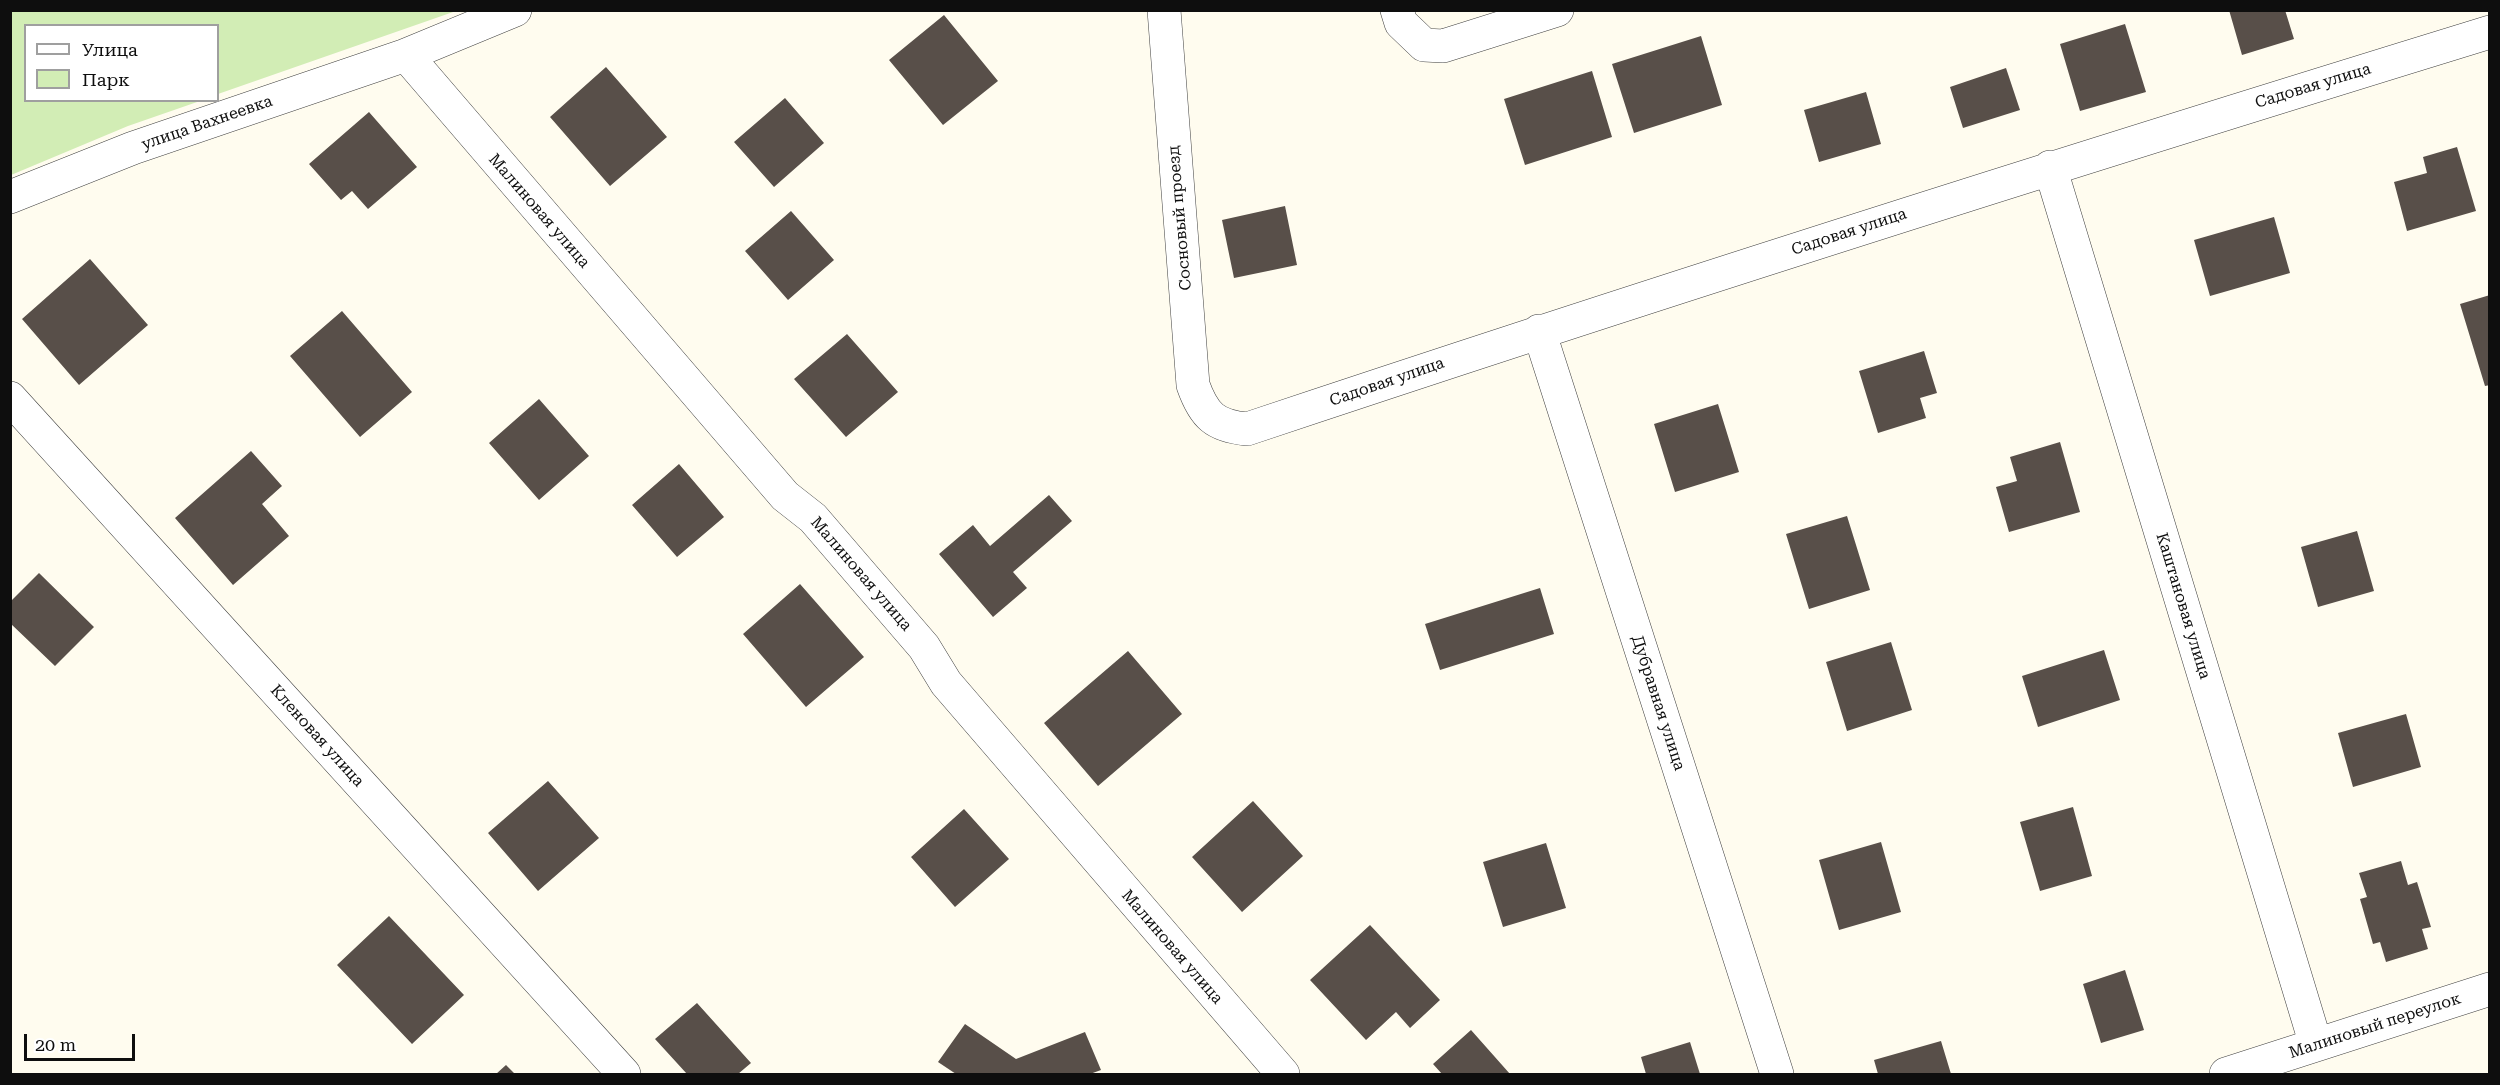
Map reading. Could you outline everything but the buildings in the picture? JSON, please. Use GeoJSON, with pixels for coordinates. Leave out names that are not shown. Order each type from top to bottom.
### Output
{"type":"FeatureCollection","features":[{"type":"Feature","properties":{"kind":"street"},"geometry":{"type":"LineString","coordinates":[[405,55],[515,10]]}},
{"type":"Feature","properties":{"kind":"street","name":"Сосновый проезд"},"geometry":{"type":"LineString","coordinates":[[1164,10],[1194,386],[1200,404],[1212,419]]}},
{"type":"Feature","properties":{"kind":"street"},"geometry":{"type":"LineString","coordinates":[[1397,10],[1401,23],[1424,45],[1443,46],[1557,10]]}},
{"type":"Feature","properties":{"kind":"street","name":"Садовая улица"},"geometry":{"type":"LineString","coordinates":[[1212,419],[1229,427],[1247,429],[2050,167],[2490,32]]}},
{"type":"Feature","properties":{"kind":"street","name":"улица Вахнеевка"},"geometry":{"type":"LineString","coordinates":[[10,197],[133,148],[405,55]]}},
{"type":"Feature","properties":{"kind":"street","name":"Малиновая улица"},"geometry":{"type":"LineString","coordinates":[[405,55],[784,496],[813,518],[924,648],[946,683],[1282,1074]]}},
{"type":"Feature","properties":{"kind":"street","name":"Каштановая улица"},"geometry":{"type":"LineString","coordinates":[[2050,167],[2316,1045]]}},
{"type":"Feature","properties":{"kind":"street","name":"Дубравная улица"},"geometry":{"type":"LineString","coordinates":[[1539,332],[1777,1074]]}},
{"type":"Feature","properties":{"kind":"street","name":"Кленовая улица"},"geometry":{"type":"LineString","coordinates":[[10,398],[624,1074]]}},
{"type":"Feature","properties":{"kind":"street","name":"Малиновый переулок"},"geometry":{"type":"LineString","coordinates":[[2226,1074],[2490,989]]}},
{"type":"Feature","properties":{"kind":"green space"},"geometry":{"type":"Polygon","coordinates":[[[11,10],[456,10],[219,94],[219,24],[24,24],[24,102],[197,102],[128,126],[11,175],[11,10]]]}}]}
